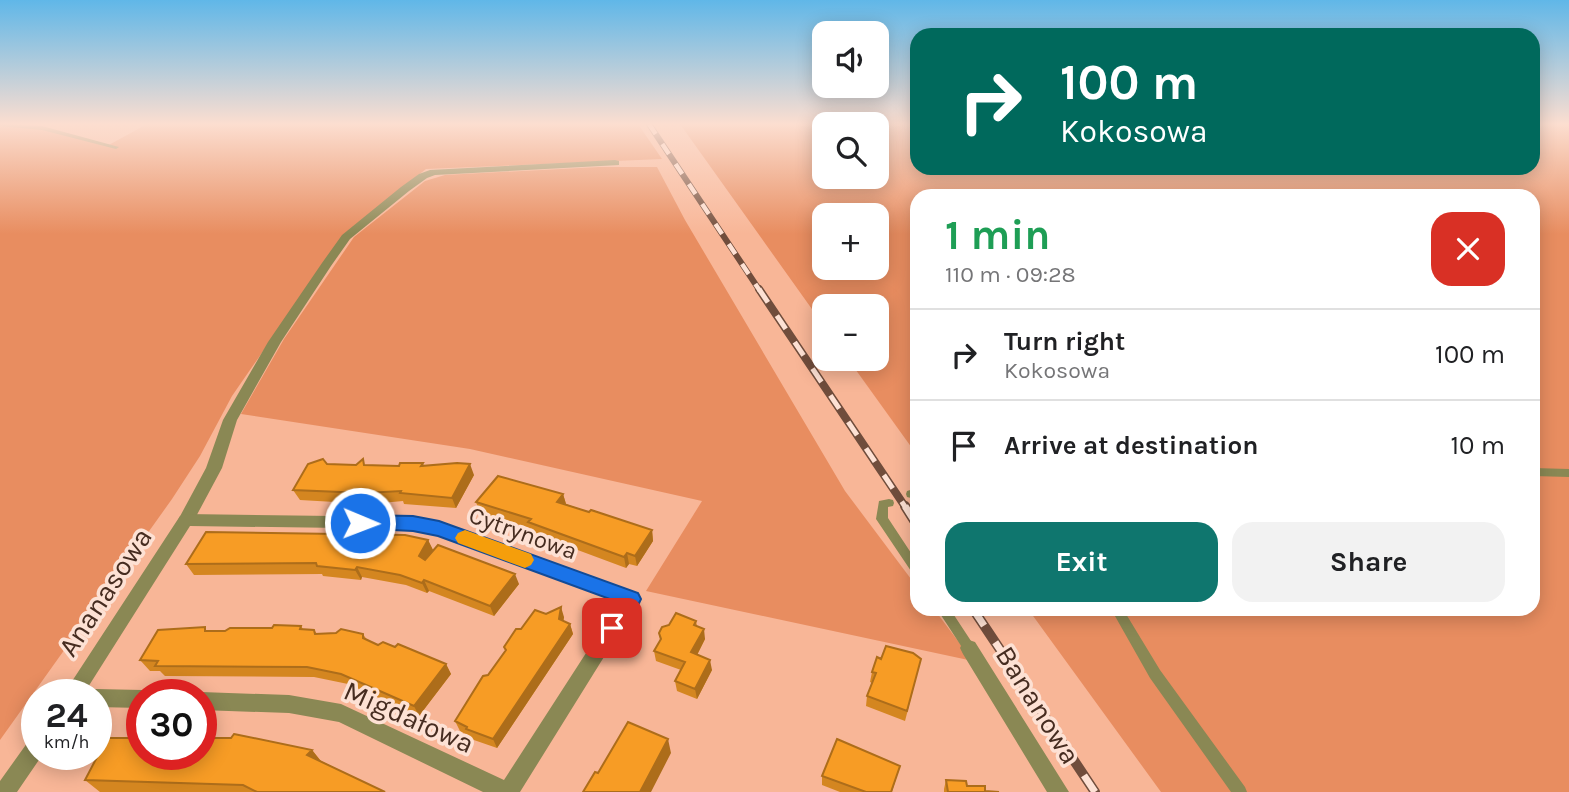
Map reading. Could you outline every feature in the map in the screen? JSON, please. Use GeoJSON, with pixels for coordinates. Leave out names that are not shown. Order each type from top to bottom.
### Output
{"type":"FeatureCollection","features":[{"type":"Feature","properties":{"kind":"street","name":"Ananasowa"},"geometry":{"type":"LineString","coordinates":[[82,679],[186,520],[214,467],[230,420],[275,342],[346,237],[414,182],[434,172],[615,163]]}},
{"type":"Feature","properties":{"kind":"street","name":"Cytrynowa"},"geometry":{"type":"LineString","coordinates":[[186,520],[413,523],[439,529],[631,599],[507,792]]}},
{"type":"Feature","properties":{"kind":"street","name":"Bananowa"},"geometry":{"type":"LineString","coordinates":[[969,648],[1059,792]]}},
{"type":"Feature","properties":{"kind":"street","name":"Migdałowa"},"geometry":{"type":"LineString","coordinates":[[217,701],[281,702],[341,713],[507,792]]}},
{"type":"Feature","properties":{"kind":"street"},"geometry":{"type":"LineString","coordinates":[[5,792],[21,769]]}},
{"type":"Feature","properties":{"kind":"lane"},"geometry":{"type":"LineString","coordinates":[[1540,471],[1569,473]]}},
{"type":"Feature","properties":{"kind":"lane"},"geometry":{"type":"LineString","coordinates":[[888,503],[883,504],[882,519],[910,560]]}},
{"type":"Feature","properties":{"kind":"lane"},"geometry":{"type":"LineString","coordinates":[[948,616],[969,648]]}},
{"type":"Feature","properties":{"kind":"lane"},"geometry":{"type":"LineString","coordinates":[[1121,616],[1155,674],[1240,792]]}},
{"type":"Feature","properties":{"kind":"shaded area"},"geometry":{"type":"Polygon","coordinates":[[[0,161],[616,161],[426,169],[344,234],[232,396],[200,456],[172,499],[44,679],[21,679],[21,711],[0,740],[0,161]]]}},
{"type":"Feature","properties":{"kind":"shaded area"},"geometry":{"type":"Polygon","coordinates":[[[706,161],[812,161],[812,189],[889,189],[889,161],[910,161],[910,175],[1540,175],[1540,161],[1569,161],[1569,792],[1161,792],[1033,616],[1540,616],[1540,189],[910,189],[910,445],[857,371],[889,371],[889,294],[812,294],[812,309],[706,161]]]}},
{"type":"Feature","properties":{"kind":"shaded area"},"geometry":{"type":"Polygon","coordinates":[[[599,167],[657,167],[685,220],[845,491],[910,578],[910,616],[939,616],[973,661],[646,591],[702,501],[470,449],[241,414],[284,339],[354,237],[425,181],[445,175],[599,167]]]}},
{"type":"Feature","properties":{"kind":"building"},"geometry":{"type":"Polygon","coordinates":[[[323,459],[327,464],[356,465],[363,459],[364,465],[470,464],[452,498],[400,493],[401,491],[365,493],[293,490],[308,464],[323,459]]]}},
{"type":"Feature","properties":{"kind":"building"},"geometry":{"type":"Polygon","coordinates":[[[498,476],[563,494],[557,502],[652,530],[635,556],[627,553],[624,557],[528,522],[531,519],[476,502],[498,476]]]}},
{"type":"Feature","properties":{"kind":"building"},"geometry":{"type":"Polygon","coordinates":[[[206,532],[405,535],[428,540],[419,556],[425,560],[438,545],[515,574],[490,606],[424,580],[422,583],[400,575],[357,567],[355,570],[317,566],[316,563],[186,564],[206,532]]]}},
{"type":"Feature","properties":{"kind":"building"},"geometry":{"type":"Polygon","coordinates":[[[561,607],[559,619],[570,624],[493,739],[466,729],[467,727],[455,721],[483,676],[488,675],[506,650],[504,647],[516,629],[521,629],[535,610],[546,614],[561,607]]]}},
{"type":"Feature","properties":{"kind":"building"},"geometry":{"type":"Polygon","coordinates":[[[676,613],[696,621],[694,625],[704,629],[691,652],[710,660],[695,689],[675,681],[685,662],[654,651],[661,639],[659,633],[662,627],[669,625],[676,613]]]}},
{"type":"Feature","properties":{"kind":"building"},"geometry":{"type":"Polygon","coordinates":[[[274,625],[301,626],[300,629],[314,630],[315,634],[336,633],[341,629],[363,634],[363,638],[378,645],[383,642],[395,647],[398,644],[446,664],[414,706],[341,674],[307,667],[155,666],[158,661],[140,660],[158,630],[205,627],[205,631],[225,631],[230,628],[272,628],[274,625]]]}},
{"type":"Feature","properties":{"kind":"building"},"geometry":{"type":"Polygon","coordinates":[[[886,646],[913,653],[921,659],[907,711],[867,696],[876,673],[872,672],[877,657],[881,659],[886,646]]]}},
{"type":"Feature","properties":{"kind":"building"},"geometry":{"type":"Polygon","coordinates":[[[628,722],[668,739],[640,792],[583,792],[595,772],[598,773],[628,722]]]}},
{"type":"Feature","properties":{"kind":"building"},"geometry":{"type":"Polygon","coordinates":[[[234,734],[312,750],[307,755],[385,792],[257,792],[243,785],[85,780],[90,770],[112,770],[112,738],[126,738],[126,770],[217,770],[217,738],[231,738],[234,734]]]}},
{"type":"Feature","properties":{"kind":"building"},"geometry":{"type":"Polygon","coordinates":[[[837,739],[900,766],[891,792],[866,792],[822,776],[837,739]]]}},
{"type":"Feature","properties":{"kind":"building"},"geometry":{"type":"Polygon","coordinates":[[[946,780],[966,781],[967,786],[985,786],[985,791],[999,792],[948,792],[946,780]]]}},
{"type":"Feature","properties":{"kind":"railway"},"geometry":{"type":"LineString","coordinates":[[674,161],[760,291]]}},
{"type":"Feature","properties":{"kind":"railway"},"geometry":{"type":"LineString","coordinates":[[759,289],[906,508]]}},
{"type":"Feature","properties":{"kind":"railway"},"geometry":{"type":"LineString","coordinates":[[905,506],[910,514]]}},
{"type":"Feature","properties":{"kind":"railway"},"geometry":{"type":"LineString","coordinates":[[978,616],[1095,792]]}},
{"type":"Feature","properties":{"kind":"slow traffic"},"geometry":{"type":"LineString","coordinates":[[465,538],[525,560]]}},
{"type":"Feature","properties":{"kind":"route"},"geometry":{"type":"LineString","coordinates":[[360,523],[413,523],[439,529],[631,599],[612,628]]}}]}
